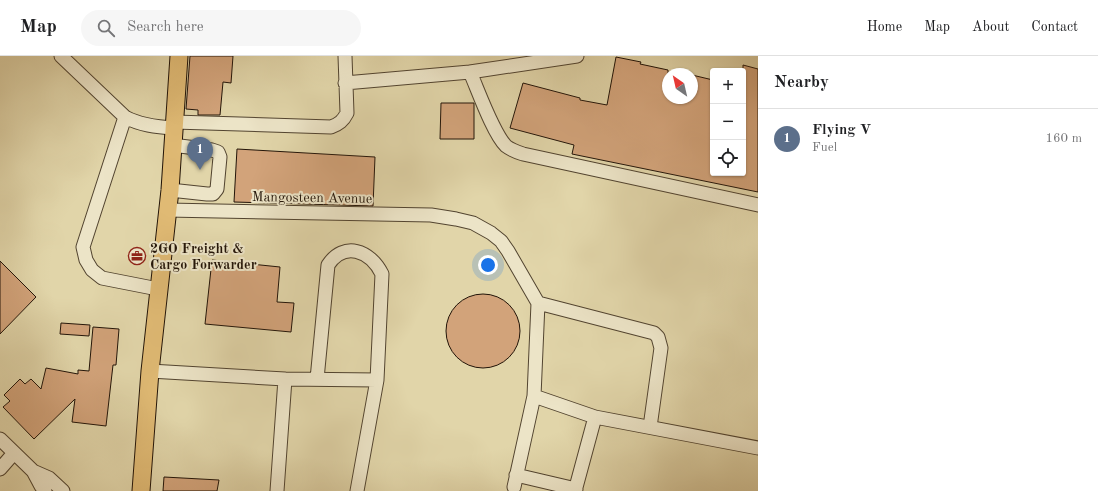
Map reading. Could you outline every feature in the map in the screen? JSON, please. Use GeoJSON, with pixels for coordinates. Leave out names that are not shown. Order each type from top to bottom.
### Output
{"type":"FeatureCollection","features":[{"type":"Feature","properties":{"kind":"main road"},"geometry":{"type":"LineString","coordinates":[[141,491],[150,371],[170,190],[179,56]]}},
{"type":"Feature","properties":{"kind":"street"},"geometry":{"type":"LineString","coordinates":[[61,56],[125,117],[136,123],[173,132],[218,152],[220,157],[217,189],[213,194],[170,190]]}},
{"type":"Feature","properties":{"kind":"street"},"geometry":{"type":"LineString","coordinates":[[173,132],[331,127],[339,124],[347,113],[344,56]]}},
{"type":"Feature","properties":{"kind":"street"},"geometry":{"type":"LineString","coordinates":[[345,82],[470,72],[578,56]]}},
{"type":"Feature","properties":{"kind":"street"},"geometry":{"type":"LineString","coordinates":[[470,72],[496,132],[507,146],[514,151],[758,205]]}},
{"type":"Feature","properties":{"kind":"street"},"geometry":{"type":"LineString","coordinates":[[125,117],[83,247],[86,260],[92,270],[102,278],[158,289]]}},
{"type":"Feature","properties":{"kind":"street","name":"Mangosteen Avenue"},"geometry":{"type":"LineString","coordinates":[[167,210],[431,215],[473,223],[483,227],[501,241],[538,303]]}},
{"type":"Feature","properties":{"kind":"street"},"geometry":{"type":"LineString","coordinates":[[317,379],[328,265],[333,258],[342,252],[351,251],[362,253],[371,258],[378,265],[382,274],[377,380],[357,491]]}},
{"type":"Feature","properties":{"kind":"street"},"geometry":{"type":"LineString","coordinates":[[596,417],[576,490],[515,481],[534,396],[538,303],[654,333],[658,337],[661,348],[650,427]]}},
{"type":"Feature","properties":{"kind":"street"},"geometry":{"type":"LineString","coordinates":[[150,371],[285,379],[377,380]]}},
{"type":"Feature","properties":{"kind":"street"},"geometry":{"type":"LineString","coordinates":[[277,491],[285,379]]}},
{"type":"Feature","properties":{"kind":"street"},"geometry":{"type":"LineString","coordinates":[[534,396],[596,417],[758,448]]}},
{"type":"Feature","properties":{"kind":"street"},"geometry":{"type":"LineString","coordinates":[[0,439],[33,471],[45,491]]}},
{"type":"Feature","properties":{"kind":"street"},"geometry":{"type":"LineString","coordinates":[[0,469],[14,453]]}},
{"type":"Feature","properties":{"kind":"street"},"geometry":{"type":"LineString","coordinates":[[33,471],[49,478],[63,491]]}},
{"type":"Feature","properties":{"kind":"building"},"geometry":{"type":"Polygon","coordinates":[[[190,56],[233,56],[231,83],[223,82],[220,115],[198,115],[198,110],[186,109],[190,56]]]}},
{"type":"Feature","properties":{"kind":"building"},"geometry":{"type":"Polygon","coordinates":[[[616,57],[641,62],[640,64],[662,69],[662,104],[698,104],[698,76],[710,79],[710,176],[746,176],[746,68],[743,68],[743,65],[758,69],[758,192],[572,154],[574,145],[510,128],[523,83],[580,98],[580,100],[607,105],[616,57]]]}},
{"type":"Feature","properties":{"kind":"building"},"geometry":{"type":"Polygon","coordinates":[[[441,103],[474,103],[474,139],[440,139],[441,103]]]}},
{"type":"Feature","properties":{"kind":"building"},"geometry":{"type":"Polygon","coordinates":[[[237,149],[375,157],[373,206],[234,202],[237,149]]]}},
{"type":"Feature","properties":{"kind":"building"},"geometry":{"type":"Polygon","coordinates":[[[212,260],[280,267],[277,302],[294,303],[291,332],[205,324],[212,260]]]}},
{"type":"Feature","properties":{"kind":"building"},"geometry":{"type":"Polygon","coordinates":[[[0,261],[36,297],[0,334],[0,261]]]}},
{"type":"Feature","properties":{"kind":"building"},"geometry":{"type":"Polygon","coordinates":[[[483,294],[497,297],[509,305],[517,317],[520,331],[517,345],[509,357],[497,365],[483,368],[469,365],[457,357],[449,345],[446,331],[449,317],[457,305],[469,297],[483,294]]]}},
{"type":"Feature","properties":{"kind":"building"},"geometry":{"type":"Polygon","coordinates":[[[61,323],[90,325],[89,336],[60,334],[61,323]]]}},
{"type":"Feature","properties":{"kind":"building"},"geometry":{"type":"Polygon","coordinates":[[[93,327],[119,329],[116,365],[113,365],[106,426],[72,422],[75,399],[34,439],[3,407],[10,401],[4,395],[20,379],[25,384],[31,379],[41,389],[46,368],[78,374],[78,370],[89,371],[93,327]]]}},
{"type":"Feature","properties":{"kind":"building"},"geometry":{"type":"Polygon","coordinates":[[[164,477],[219,480],[217,491],[163,491],[164,477]]]}},
{"type":"Feature","properties":{"kind":"place","name":"Flying V"},"geometry":{"type":"Point","coordinates":[200,170]}},
{"type":"Feature","properties":{"kind":"place","name":"2GO Freight & Cargo Forwarder"},"geometry":{"type":"Point","coordinates":[137,256]}}]}
